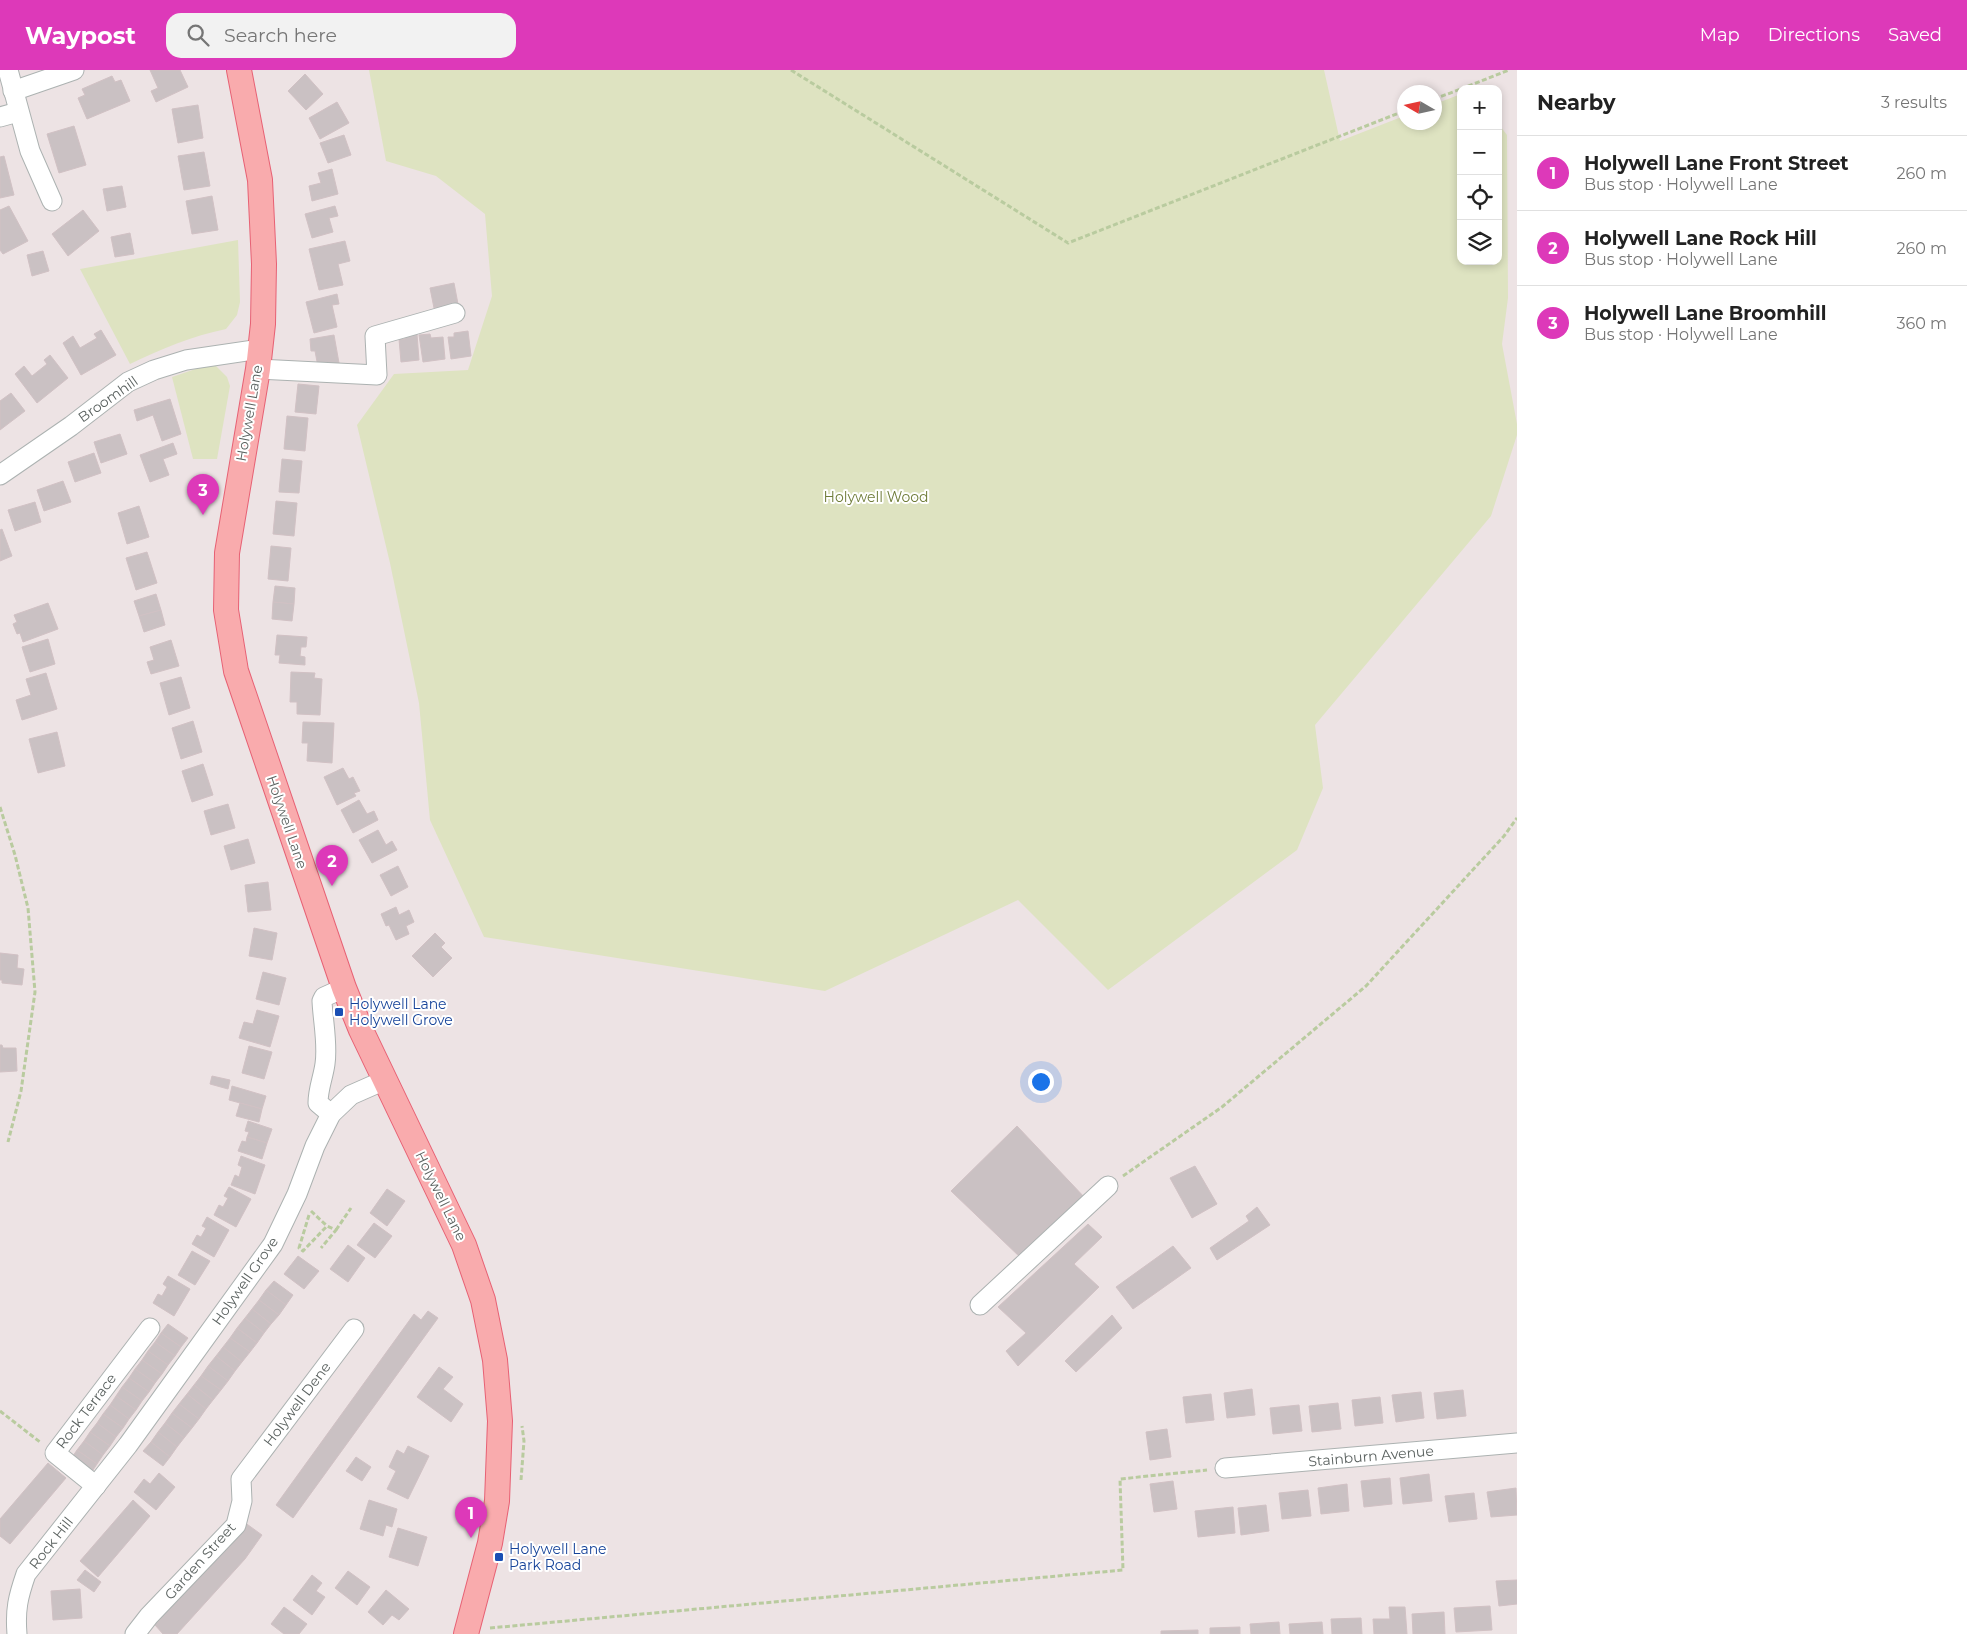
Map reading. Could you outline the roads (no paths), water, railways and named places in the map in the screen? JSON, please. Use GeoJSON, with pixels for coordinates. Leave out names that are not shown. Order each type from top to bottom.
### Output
{"type":"FeatureCollection","features":[{"type":"Feature","properties":{"kind":"main road","name":"Holywell Lane"},"geometry":{"type":"LineString","coordinates":[[238,70],[260,180],[264,264],[263,324],[259,359],[226,553],[226,610],[236,671],[344,988],[361,1030],[464,1245],[482,1300],[495,1360],[500,1420],[497,1501],[490,1543],[466,1634]]}},
{"type":"Feature","properties":{"kind":"street"},"geometry":{"type":"LineString","coordinates":[[8,70],[13,91],[9,114],[30,151],[52,201]]}},
{"type":"Feature","properties":{"kind":"street"},"geometry":{"type":"LineString","coordinates":[[13,91],[74,70]]}},
{"type":"Feature","properties":{"kind":"street","name":"Broomhill"},"geometry":{"type":"LineString","coordinates":[[0,475],[71,426],[128,382],[154,370],[186,360],[259,359],[377,375],[375,336],[455,313]]}},
{"type":"Feature","properties":{"kind":"street"},"geometry":{"type":"LineString","coordinates":[[331,1114],[318,1103],[318,1093],[326,1064],[322,1001],[324,997],[344,988]]}},
{"type":"Feature","properties":{"kind":"street","name":"Holywell Grove"},"geometry":{"type":"LineString","coordinates":[[96,1486],[128,1445],[272,1244],[297,1194],[315,1146],[331,1114],[351,1095],[385,1080]]}},
{"type":"Feature","properties":{"kind":"street"},"geometry":{"type":"LineString","coordinates":[[980,1305],[1108,1186]]}},
{"type":"Feature","properties":{"kind":"street","name":"Rock Terrace"},"geometry":{"type":"LineString","coordinates":[[96,1486],[55,1453],[150,1328]]}},
{"type":"Feature","properties":{"kind":"street","name":"Holywell Dene"},"geometry":{"type":"LineString","coordinates":[[241,1479],[354,1329]]}},
{"type":"Feature","properties":{"kind":"street","name":"Stainburn Avenue"},"geometry":{"type":"LineString","coordinates":[[1225,1468],[1517,1443]]}},
{"type":"Feature","properties":{"kind":"street","name":"Garden Street"},"geometry":{"type":"LineString","coordinates":[[135,1634],[149,1616],[236,1525],[242,1501],[241,1479]]}},
{"type":"Feature","properties":{"kind":"street","name":"Rock Hill"},"geometry":{"type":"LineString","coordinates":[[17,1634],[15,1612],[26,1574],[96,1486]]}},
{"type":"Feature","properties":{"kind":"place","name":"Holywell Lane Broomhill"},"geometry":{"type":"Point","coordinates":[203,515]}},
{"type":"Feature","properties":{"kind":"place","name":"Holywell Lane Rock Hill"},"geometry":{"type":"Point","coordinates":[332,886]}},
{"type":"Feature","properties":{"kind":"place","name":"Holywell Lane Holywell Grove"},"geometry":{"type":"Point","coordinates":[339,1012]}},
{"type":"Feature","properties":{"kind":"place","name":"Holywell Lane Front Street"},"geometry":{"type":"Point","coordinates":[471,1538]}},
{"type":"Feature","properties":{"kind":"place","name":"Holywell Lane Park Road"},"geometry":{"type":"Point","coordinates":[499,1557]}},
{"type":"Feature","properties":{"kind":"park label","name":"Holywell Wood"},"geometry":{"type":"Point","coordinates":[876,497]}}]}
